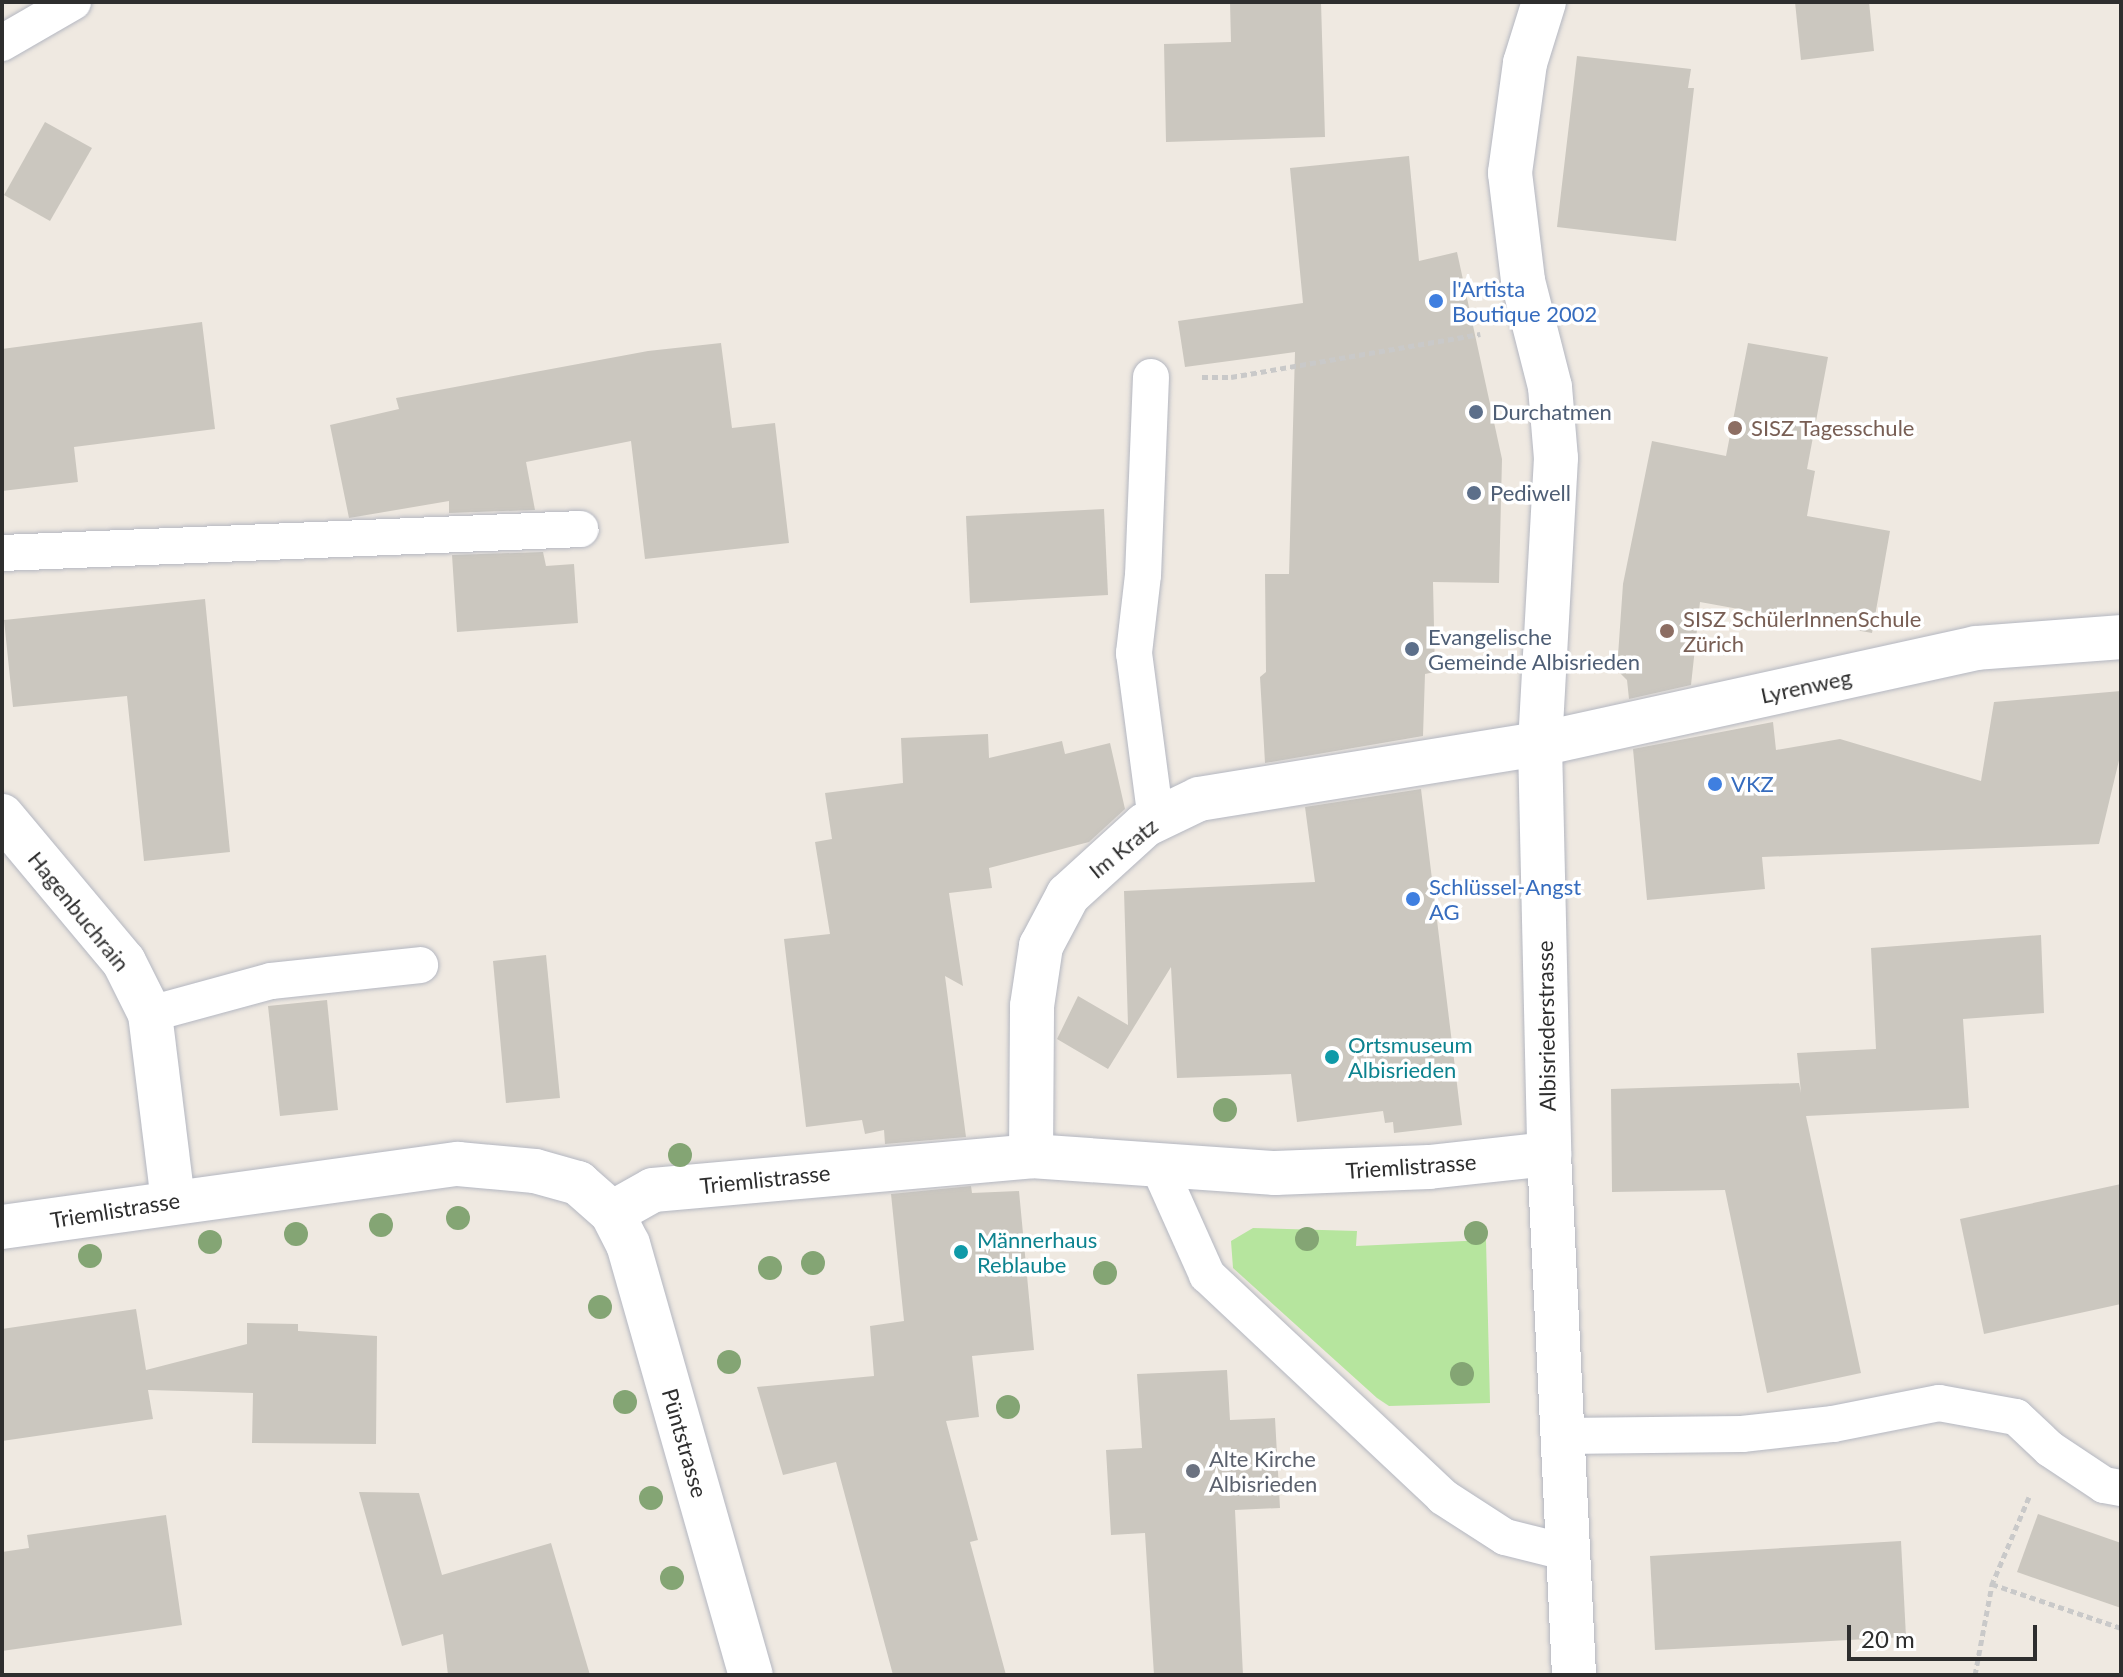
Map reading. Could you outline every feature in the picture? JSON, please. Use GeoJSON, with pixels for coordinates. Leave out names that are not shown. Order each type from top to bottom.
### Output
{"type":"FeatureCollection","features":[{"type":"Feature","properties":{"kind":"street","name":"Albisriederstrasse"},"geometry":{"type":"LineString","coordinates":[[1544,2],[1525,63],[1510,173],[1523,281],[1550,387],[1556,458],[1540,744],[1549,1154],[1574,1675]]}},
{"type":"Feature","properties":{"kind":"street","name":"Lyrenweg"},"geometry":{"type":"LineString","coordinates":[[1540,744],[1976,648],[2121,637]]}},
{"type":"Feature","properties":{"kind":"street","name":"Im Kratz"},"geometry":{"type":"LineString","coordinates":[[1031,1156],[1032,1006],[1041,946],[1068,895],[1156,820],[1199,799],[1540,744]]}},
{"type":"Feature","properties":{"kind":"street","name":"Hagenbuchrain"},"geometry":{"type":"LineString","coordinates":[[2,816],[124,962],[150,1014],[173,1201]]}},
{"type":"Feature","properties":{"kind":"street","name":"Triemlistrasse"},"geometry":{"type":"LineString","coordinates":[[2,1227],[458,1164],[535,1171],[578,1183],[612,1213],[653,1190],[1031,1156],[1275,1173],[1429,1167],[1549,1154]]}},
{"type":"Feature","properties":{"kind":"street","name":"Püntstrasse"},"geometry":{"type":"LineString","coordinates":[[612,1213],[628,1244],[751,1675]]}},
{"type":"Feature","properties":{"kind":"lane"},"geometry":{"type":"LineString","coordinates":[[2,43],[73,2]]}},
{"type":"Feature","properties":{"kind":"lane"},"geometry":{"type":"LineString","coordinates":[[1151,377],[1143,575],[1134,653],[1156,820]]}},
{"type":"Feature","properties":{"kind":"lane"},"geometry":{"type":"LineString","coordinates":[[2,553],[581,529]]}},
{"type":"Feature","properties":{"kind":"lane"},"geometry":{"type":"LineString","coordinates":[[150,1014],[271,981],[420,965]]}},
{"type":"Feature","properties":{"kind":"lane"},"geometry":{"type":"LineString","coordinates":[[1157,1163],[1207,1275],[1443,1497],[1505,1537],[1569,1553]]}},
{"type":"Feature","properties":{"kind":"lane"},"geometry":{"type":"LineString","coordinates":[[1562,1436],[1742,1434],[1833,1424],[1939,1403],[2016,1417],[2050,1449],[2104,1485],[2121,1488]]}},
{"type":"Feature","properties":{"kind":"path"},"geometry":{"type":"LineString","coordinates":[[1151,377],[1231,377],[1486,333]]}},
{"type":"Feature","properties":{"kind":"path"},"geometry":{"type":"LineString","coordinates":[[1975,1675],[1992,1584],[2050,1449]]}},
{"type":"Feature","properties":{"kind":"path"},"geometry":{"type":"LineString","coordinates":[[1992,1584],[2121,1628]]}},
{"type":"Feature","properties":{"kind":"green space"},"geometry":{"type":"Polygon","coordinates":[[[1253,1228],[1357,1231],[1356,1246],[1486,1240],[1490,1403],[1389,1406],[1377,1398],[1233,1268],[1231,1241],[1253,1228]]]}},
{"type":"Feature","properties":{"kind":"building"},"geometry":{"type":"Polygon","coordinates":[[[1230,2],[1321,2],[1325,137],[1166,142],[1164,44],[1231,42],[1230,2]]]}},
{"type":"Feature","properties":{"kind":"building"},"geometry":{"type":"Polygon","coordinates":[[[1795,2],[1869,2],[1874,51],[1801,60],[1795,2]]]}},
{"type":"Feature","properties":{"kind":"building"},"geometry":{"type":"Polygon","coordinates":[[[1577,56],[1691,69],[1688,88],[1694,88],[1676,241],[1557,227],[1577,56]]]}},
{"type":"Feature","properties":{"kind":"building"},"geometry":{"type":"Polygon","coordinates":[[[45,122],[92,148],[50,221],[4,195],[45,122]]]}},
{"type":"Feature","properties":{"kind":"building"},"geometry":{"type":"Polygon","coordinates":[[[1409,156],[1419,261],[1457,252],[1502,459],[1499,583],[1433,582],[1435,672],[1425,674],[1423,736],[1265,763],[1260,677],[1266,672],[1265,574],[1289,574],[1295,352],[1185,367],[1178,321],[1303,303],[1290,168],[1409,156]]]}},
{"type":"Feature","properties":{"kind":"building"},"geometry":{"type":"Polygon","coordinates":[[[202,322],[215,429],[74,447],[78,482],[2,491],[2,349],[202,322]]]}},
{"type":"Feature","properties":{"kind":"building"},"geometry":{"type":"Polygon","coordinates":[[[721,343],[732,428],[775,423],[789,543],[645,559],[631,441],[526,462],[535,510],[449,513],[449,501],[349,518],[330,425],[399,409],[396,398],[648,351],[721,343]]]}},
{"type":"Feature","properties":{"kind":"building"},"geometry":{"type":"Polygon","coordinates":[[[1748,343],[1828,357],[1807,469],[1815,471],[1807,516],[1890,531],[1872,633],[1700,602],[1691,685],[1629,699],[1627,680],[1617,670],[1623,584],[1652,441],[1726,456],[1748,343]]]}},
{"type":"Feature","properties":{"kind":"building"},"geometry":{"type":"Polygon","coordinates":[[[1104,509],[1108,595],[970,603],[966,516],[1104,509]]]}},
{"type":"Feature","properties":{"kind":"building"},"geometry":{"type":"Polygon","coordinates":[[[543,552],[546,566],[574,564],[578,623],[457,632],[452,555],[543,552]]]}},
{"type":"Feature","properties":{"kind":"building"},"geometry":{"type":"Polygon","coordinates":[[[205,599],[230,852],[144,861],[127,696],[13,707],[4,620],[205,599]]]}},
{"type":"Feature","properties":{"kind":"building"},"geometry":{"type":"Polygon","coordinates":[[[2121,691],[2121,752],[2099,844],[1762,857],[1765,889],[1647,900],[1633,749],[1773,722],[1776,750],[1840,739],[1981,781],[1994,702],[2121,691]]]}},
{"type":"Feature","properties":{"kind":"building"},"geometry":{"type":"Polygon","coordinates":[[[988,734],[989,758],[1062,741],[1065,754],[1110,743],[1125,809],[1089,842],[989,868],[992,888],[949,893],[963,986],[945,976],[966,1137],[885,1144],[884,1130],[865,1134],[862,1120],[806,1127],[784,939],[830,934],[815,842],[832,839],[825,793],[903,783],[901,738],[988,734]]]}},
{"type":"Feature","properties":{"kind":"building"},"geometry":{"type":"Polygon","coordinates":[[[1421,789],[1462,1125],[1394,1133],[1393,1122],[1385,1123],[1383,1111],[1297,1122],[1291,1074],[1177,1078],[1171,967],[1108,1069],[1057,1039],[1078,996],[1128,1025],[1124,891],[1315,882],[1305,807],[1421,789]]]}},
{"type":"Feature","properties":{"kind":"building"},"geometry":{"type":"Polygon","coordinates":[[[2041,935],[2044,1013],[1963,1019],[1969,1108],[1806,1116],[1861,1373],[1767,1393],[1725,1190],[1612,1192],[1611,1089],[1799,1083],[1801,1093],[1797,1053],[1876,1049],[1871,948],[2041,935]]]}},
{"type":"Feature","properties":{"kind":"building"},"geometry":{"type":"Polygon","coordinates":[[[546,955],[560,1098],[506,1103],[493,961],[546,955]]]}},
{"type":"Feature","properties":{"kind":"building"},"geometry":{"type":"Polygon","coordinates":[[[327,1000],[338,1110],[280,1116],[268,1006],[327,1000]]]}},
{"type":"Feature","properties":{"kind":"building"},"geometry":{"type":"Polygon","coordinates":[[[2121,1184],[2121,1304],[1984,1334],[1960,1219],[2121,1184]]]}},
{"type":"Feature","properties":{"kind":"building"},"geometry":{"type":"Polygon","coordinates":[[[971,1186],[972,1193],[1019,1191],[1034,1350],[972,1356],[979,1417],[946,1421],[978,1540],[970,1542],[1006,1675],[893,1675],[836,1462],[783,1475],[757,1387],[874,1376],[870,1326],[904,1321],[891,1194],[971,1186]]]}},
{"type":"Feature","properties":{"kind":"building"},"geometry":{"type":"Polygon","coordinates":[[[136,1309],[146,1370],[247,1344],[247,1323],[298,1324],[298,1331],[377,1336],[376,1444],[252,1443],[253,1393],[148,1390],[153,1419],[2,1441],[2,1329],[136,1309]]]}},
{"type":"Feature","properties":{"kind":"building","name":"Alte Kirche Albisrieden"},"geometry":{"type":"Polygon","coordinates":[[[1227,1370],[1230,1420],[1275,1418],[1280,1508],[1235,1510],[1243,1675],[1154,1675],[1145,1533],[1111,1535],[1106,1450],[1142,1448],[1137,1374],[1227,1370]]]}},
{"type":"Feature","properties":{"kind":"building"},"geometry":{"type":"Polygon","coordinates":[[[359,1492],[419,1493],[442,1575],[551,1543],[590,1675],[448,1675],[443,1634],[402,1646],[359,1492]]]}},
{"type":"Feature","properties":{"kind":"building"},"geometry":{"type":"Polygon","coordinates":[[[2038,1514],[2121,1543],[2121,1608],[2017,1572],[2038,1514]]]}},
{"type":"Feature","properties":{"kind":"building"},"geometry":{"type":"Polygon","coordinates":[[[166,1515],[182,1625],[2,1651],[2,1552],[29,1548],[27,1535],[166,1515]]]}},
{"type":"Feature","properties":{"kind":"building"},"geometry":{"type":"Polygon","coordinates":[[[1901,1541],[1906,1637],[1655,1650],[1650,1556],[1901,1541]]]}},
{"type":"Feature","properties":{"kind":"place","name":"l'Artista Boutique 2002"},"geometry":{"type":"Point","coordinates":[1436,301]}},
{"type":"Feature","properties":{"kind":"place","name":"Durchatmen"},"geometry":{"type":"Point","coordinates":[1476,412]}},
{"type":"Feature","properties":{"kind":"place","name":"SISZ Tagesschule"},"geometry":{"type":"Point","coordinates":[1735,428]}},
{"type":"Feature","properties":{"kind":"place","name":"Pediwell"},"geometry":{"type":"Point","coordinates":[1474,493]}},
{"type":"Feature","properties":{"kind":"place","name":"SISZ SchülerInnenSchule Zürich"},"geometry":{"type":"Point","coordinates":[1667,631]}},
{"type":"Feature","properties":{"kind":"place","name":"Evangelische Gemeinde Albisrieden"},"geometry":{"type":"Point","coordinates":[1412,649]}},
{"type":"Feature","properties":{"kind":"place","name":"VKZ"},"geometry":{"type":"Point","coordinates":[1715,784]}},
{"type":"Feature","properties":{"kind":"place","name":"Schlüssel-Angst AG"},"geometry":{"type":"Point","coordinates":[1413,899]}},
{"type":"Feature","properties":{"kind":"place","name":"Ortsmuseum Albisrieden"},"geometry":{"type":"Point","coordinates":[1332,1057]}},
{"type":"Feature","properties":{"kind":"place","name":"Männerhaus Reblaube"},"geometry":{"type":"Point","coordinates":[961,1252]}},
{"type":"Feature","properties":{"kind":"place","name":"Alte Kirche Albisrieden"},"geometry":{"type":"Point","coordinates":[1193,1471]}}]}
